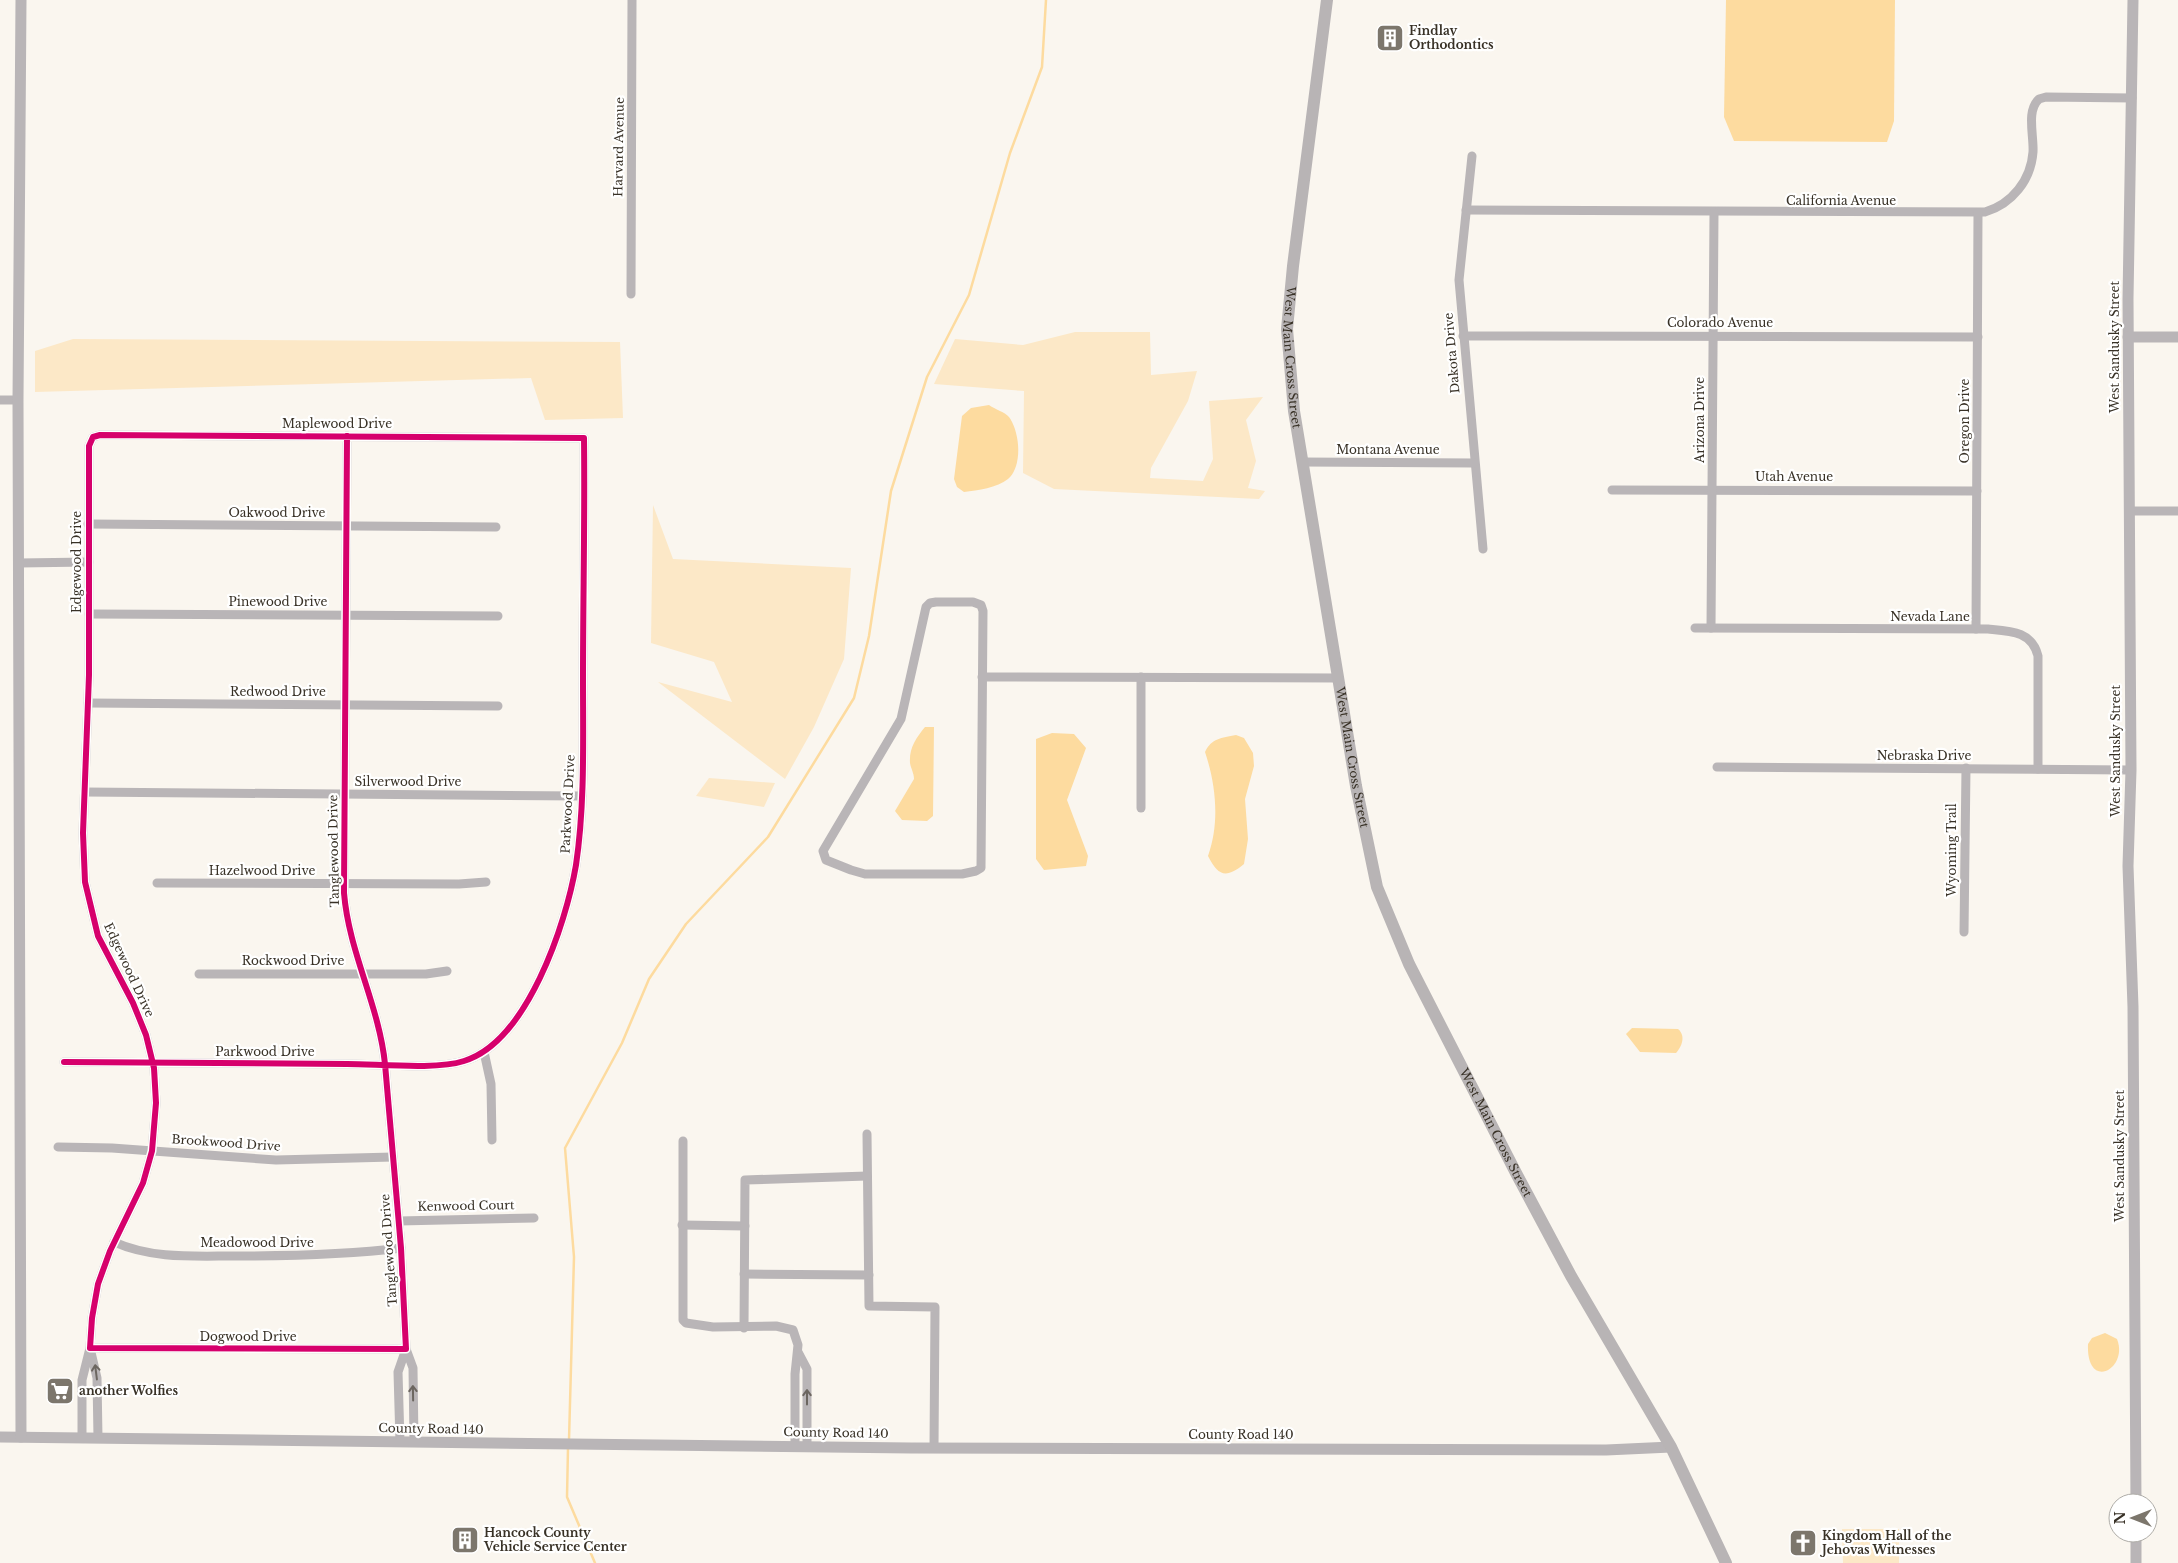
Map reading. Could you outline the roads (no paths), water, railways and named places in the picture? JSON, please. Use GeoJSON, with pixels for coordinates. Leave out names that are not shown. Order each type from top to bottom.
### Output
{"type":"FeatureCollection","features":[{"type":"Feature","properties":{"kind":"main road","name":"West Main Cross Street"},"geometry":{"type":"LineString","coordinates":[[1327,0],[1288,315],[1289,370],[1302,462],[1338,678],[1370,859],[1377,887],[1395,932],[1548,1234],[1671,1447],[1726,1563]]}},
{"type":"Feature","properties":{"kind":"street"},"geometry":{"type":"LineString","coordinates":[[21,1437],[18,400],[22,0]]}},
{"type":"Feature","properties":{"kind":"street","name":"Harvard Avenue"},"geometry":{"type":"LineString","coordinates":[[630,294],[632,0]]}},
{"type":"Feature","properties":{"kind":"street","name":"West Sandusky Street"},"geometry":{"type":"LineString","coordinates":[[2133,0],[2128,337],[2131,770],[2128,866],[2133,1008],[2136,1493]]}},
{"type":"Feature","properties":{"kind":"street","name":"California Avenue"},"geometry":{"type":"LineString","coordinates":[[1466,210],[1714,213],[1978,213],[1991,210],[2009,200],[2026,178],[2033,152],[2032,110],[2039,99],[2046,97],[2132,98]]}},
{"type":"Feature","properties":{"kind":"street","name":"Dakota Drive"},"geometry":{"type":"LineString","coordinates":[[1472,156],[1459,280],[1483,549]]}},
{"type":"Feature","properties":{"kind":"street","name":"Arizona Drive"},"geometry":{"type":"LineString","coordinates":[[1711,628],[1714,213]]}},
{"type":"Feature","properties":{"kind":"street","name":"Oregon Drive"},"geometry":{"type":"LineString","coordinates":[[1976,629],[1978,213]]}},
{"type":"Feature","properties":{"kind":"street","name":"Colorado Avenue"},"geometry":{"type":"LineString","coordinates":[[1463,336],[1978,337]]}},
{"type":"Feature","properties":{"kind":"street"},"geometry":{"type":"LineString","coordinates":[[2128,337],[2178,337]]}},
{"type":"Feature","properties":{"kind":"street"},"geometry":{"type":"LineString","coordinates":[[0,400],[18,400]]}},
{"type":"Feature","properties":{"kind":"street","name":"Maplewood Drive"},"geometry":{"type":"LineString","coordinates":[[91,440],[100,435],[584,438]]}},
{"type":"Feature","properties":{"kind":"street","name":"Tanglewood Drive"},"geometry":{"type":"LineString","coordinates":[[347,436],[344,884],[348,927],[376,1012],[385,1064],[401,1248],[406,1349],[413,1368],[414,1442]]}},
{"type":"Feature","properties":{"kind":"street","name":"Parkwood Drive"},"geometry":{"type":"LineString","coordinates":[[64,1062],[456,1063],[484,1052],[504,1037],[536,984],[553,946],[566,907],[575,866],[582,796],[584,438]]}},
{"type":"Feature","properties":{"kind":"street","name":"Edgewood Drive"},"geometry":{"type":"LineString","coordinates":[[82,1438],[82,1380],[90,1348],[92,1318],[98,1284],[114,1242],[138,1196],[152,1151],[156,1109],[152,1062],[139,1016],[104,949],[92,916],[84,861],[89,614],[88,461],[91,440]]}},
{"type":"Feature","properties":{"kind":"street","name":"Montana Avenue"},"geometry":{"type":"LineString","coordinates":[[1302,462],[1474,463]]}},
{"type":"Feature","properties":{"kind":"street","name":"Utah Avenue"},"geometry":{"type":"LineString","coordinates":[[1612,490],[1977,491]]}},
{"type":"Feature","properties":{"kind":"street"},"geometry":{"type":"LineString","coordinates":[[2129,511],[2178,511]]}},
{"type":"Feature","properties":{"kind":"street","name":"Oakwood Drive"},"geometry":{"type":"LineString","coordinates":[[88,524],[496,526]]}},
{"type":"Feature","properties":{"kind":"street"},"geometry":{"type":"LineString","coordinates":[[19,563],[89,562]]}},
{"type":"Feature","properties":{"kind":"street"},"geometry":{"type":"LineString","coordinates":[[973,602],[981,605],[983,611],[982,677],[981,868],[962,874],[866,874],[850,870],[826,860],[823,850],[901,719],[926,607],[930,603],[973,602]]}},
{"type":"Feature","properties":{"kind":"street","name":"Pinewood Drive"},"geometry":{"type":"LineString","coordinates":[[89,614],[498,616]]}},
{"type":"Feature","properties":{"kind":"street","name":"Nevada Lane"},"geometry":{"type":"LineString","coordinates":[[1695,628],[1976,629],[2016,632],[2034,644],[2039,670],[2038,769]]}},
{"type":"Feature","properties":{"kind":"street"},"geometry":{"type":"LineString","coordinates":[[1141,676],[1141,808]]}},
{"type":"Feature","properties":{"kind":"street"},"geometry":{"type":"LineString","coordinates":[[982,677],[1338,678]]}},
{"type":"Feature","properties":{"kind":"street","name":"Redwood Drive"},"geometry":{"type":"LineString","coordinates":[[88,704],[498,706]]}},
{"type":"Feature","properties":{"kind":"street","name":"Nebraska Drive"},"geometry":{"type":"LineString","coordinates":[[1717,767],[2131,770]]}},
{"type":"Feature","properties":{"kind":"street","name":"Wyoming Trail"},"geometry":{"type":"LineString","coordinates":[[1964,932],[1966,768]]}},
{"type":"Feature","properties":{"kind":"street","name":"Silverwood Drive"},"geometry":{"type":"LineString","coordinates":[[85,792],[582,796]]}},
{"type":"Feature","properties":{"kind":"street","name":"Hazelwood Drive"},"geometry":{"type":"LineString","coordinates":[[157,883],[459,884],[486,882]]}},
{"type":"Feature","properties":{"kind":"street","name":"Rockwood Drive"},"geometry":{"type":"LineString","coordinates":[[199,974],[362,974],[447,971]]}},
{"type":"Feature","properties":{"kind":"street"},"geometry":{"type":"LineString","coordinates":[[484,1052],[491,1084],[492,1140]]}},
{"type":"Feature","properties":{"kind":"street"},"geometry":{"type":"LineString","coordinates":[[867,1134],[869,1306],[936,1307],[934,1448]]}},
{"type":"Feature","properties":{"kind":"street"},"geometry":{"type":"LineString","coordinates":[[684,1141],[682,1225],[683,1320],[686,1323],[713,1327],[776,1326],[792,1330],[798,1344],[794,1374],[795,1446]]}},
{"type":"Feature","properties":{"kind":"street","name":"Brookwood Drive"},"geometry":{"type":"LineString","coordinates":[[58,1147],[152,1151],[276,1160],[393,1157]]}},
{"type":"Feature","properties":{"kind":"street"},"geometry":{"type":"LineString","coordinates":[[744,1328],[745,1180],[867,1176]]}},
{"type":"Feature","properties":{"kind":"street","name":"Kenwood Court"},"geometry":{"type":"LineString","coordinates":[[399,1221],[534,1218]]}},
{"type":"Feature","properties":{"kind":"street"},"geometry":{"type":"LineString","coordinates":[[682,1225],[745,1226]]}},
{"type":"Feature","properties":{"kind":"street","name":"Meadowood Drive"},"geometry":{"type":"LineString","coordinates":[[114,1242],[147,1253],[206,1256],[318,1256],[401,1248]]}},
{"type":"Feature","properties":{"kind":"street"},"geometry":{"type":"LineString","coordinates":[[744,1274],[868,1275]]}},
{"type":"Feature","properties":{"kind":"street","name":"Edgewood Drive"},"geometry":{"type":"LineString","coordinates":[[90,1348],[97,1378],[98,1438]]}},
{"type":"Feature","properties":{"kind":"street","name":"Dogwood Drive"},"geometry":{"type":"LineString","coordinates":[[90,1348],[406,1349]]}},
{"type":"Feature","properties":{"kind":"street","name":"Tanglewood Drive"},"geometry":{"type":"LineString","coordinates":[[400,1442],[398,1372],[406,1349]]}},
{"type":"Feature","properties":{"kind":"street"},"geometry":{"type":"LineString","coordinates":[[798,1352],[807,1369],[807,1445]]}},
{"type":"Feature","properties":{"kind":"street","name":"County Road 140"},"geometry":{"type":"LineString","coordinates":[[0,1437],[549,1444],[807,1445],[934,1448],[1606,1450],[1671,1447]]}},
{"type":"Feature","properties":{"kind":"street"},"geometry":{"type":"LineString","coordinates":[[2136,1543],[2136,1563]]}},
{"type":"Feature","properties":{"kind":"waterway"},"geometry":{"type":"LineString","coordinates":[[569,1440],[574,1257],[565,1148],[622,1043],[649,979],[686,924],[768,837],[854,698],[869,636],[891,491],[927,377],[969,295],[1010,153],[1042,67],[1046,0]]}},
{"type":"Feature","properties":{"kind":"waterway"},"geometry":{"type":"LineString","coordinates":[[568,1448],[567,1497],[595,1563]]}},
{"type":"Feature","properties":{"kind":"place","name":"Findlay Orthodontics"},"geometry":{"type":"Point","coordinates":[1390,38]}},
{"type":"Feature","properties":{"kind":"place","name":"another Wolfies"},"geometry":{"type":"Point","coordinates":[60,1391]}},
{"type":"Feature","properties":{"kind":"place","name":"Hancock County Vehicle Service Center"},"geometry":{"type":"Point","coordinates":[465,1540]}},
{"type":"Feature","properties":{"kind":"place","name":"Kingdom Hall of the Jehovas Witnesses"},"geometry":{"type":"Point","coordinates":[1803,1543]}}]}
